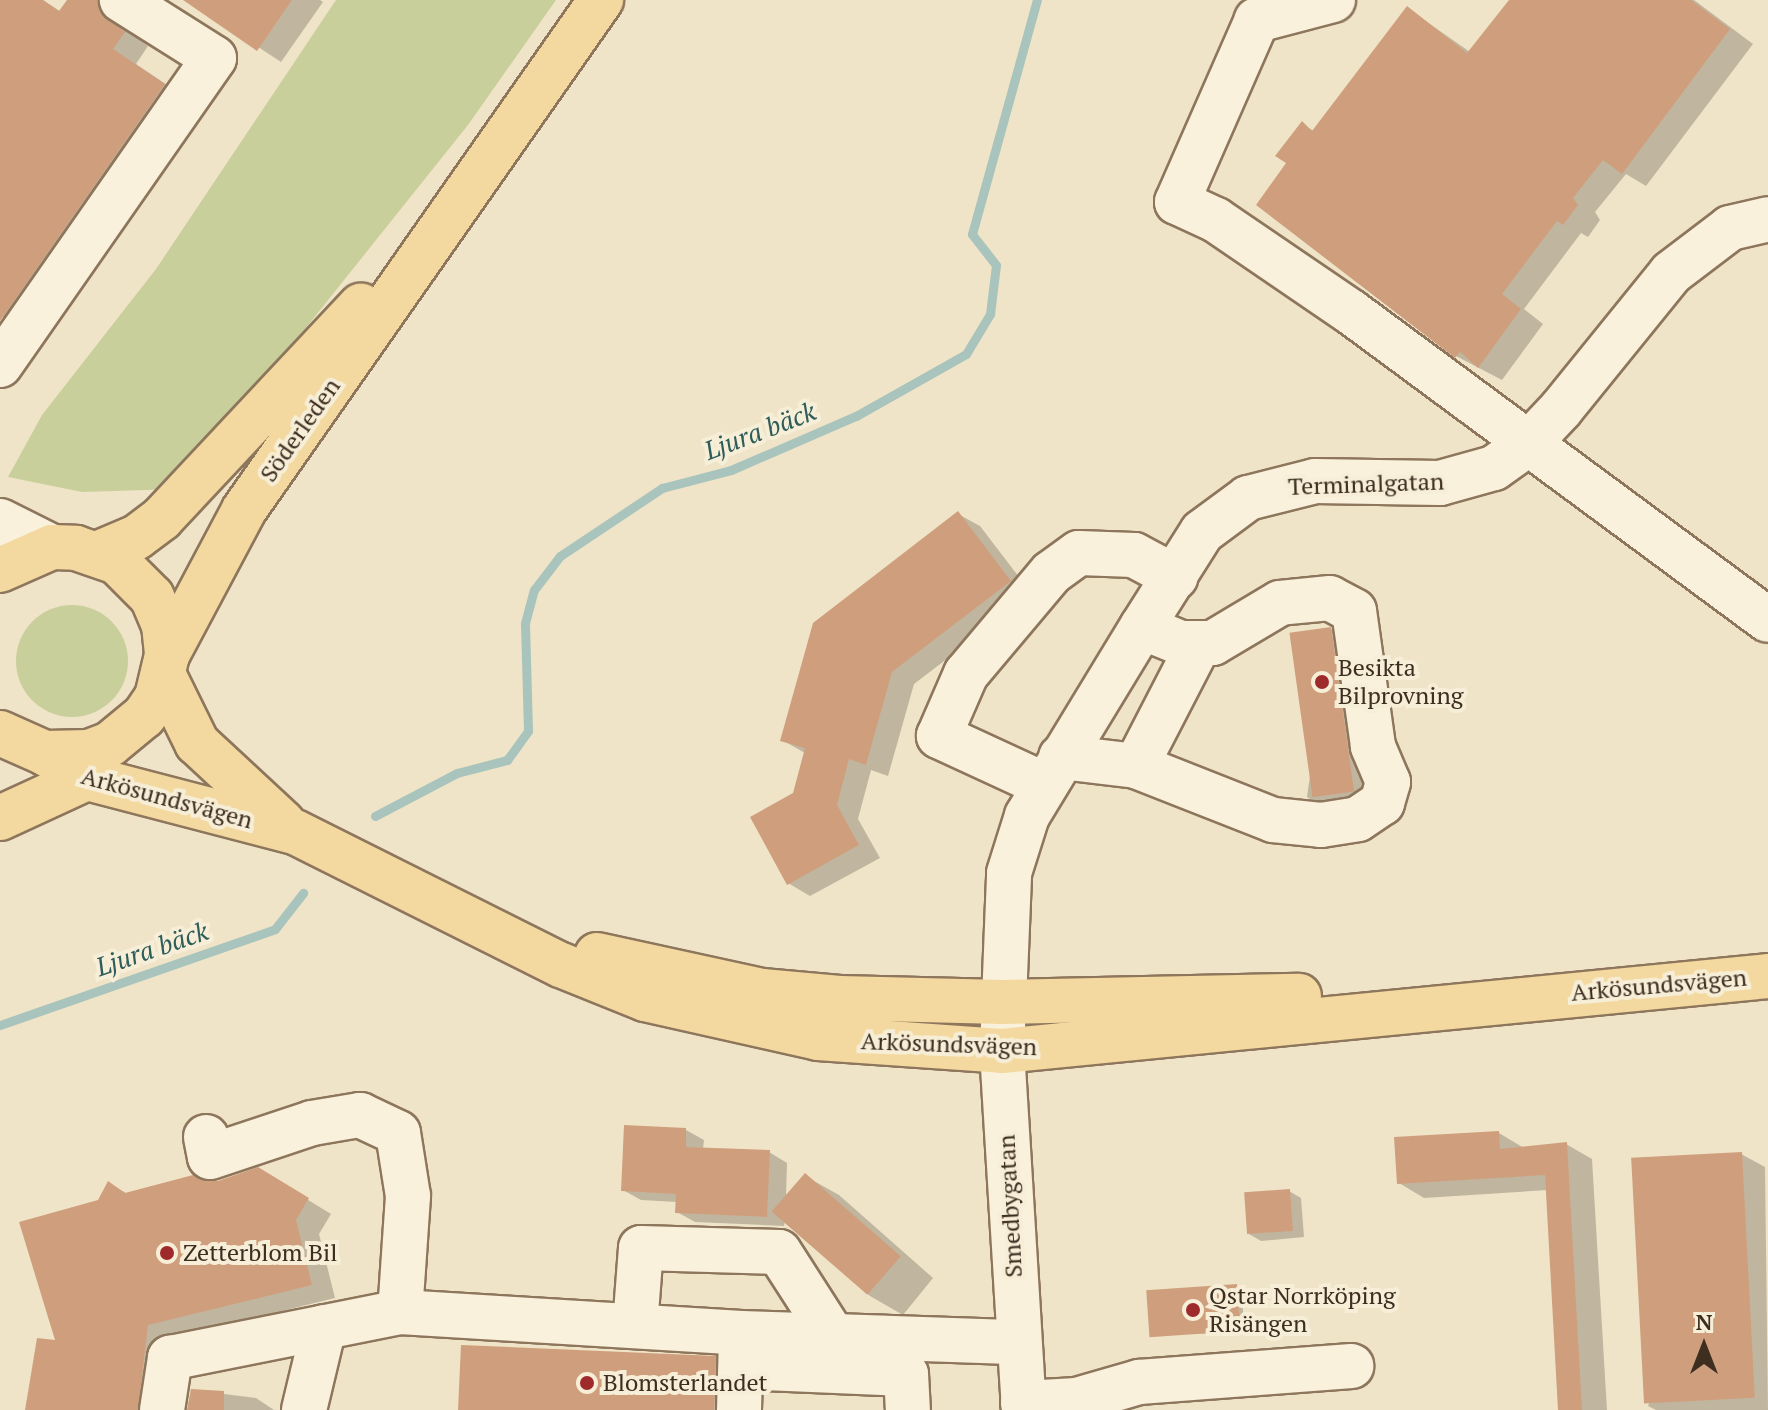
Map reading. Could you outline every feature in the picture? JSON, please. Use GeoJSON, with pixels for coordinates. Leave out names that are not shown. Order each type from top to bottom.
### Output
{"type":"FeatureCollection","features":[{"type":"Feature","properties":{"kind":"main road","name":"Söderleden"},"geometry":{"type":"LineString","coordinates":[[19,753],[89,752],[110,744],[144,716],[166,665],[244,510],[448,214],[601,0]]}},
{"type":"Feature","properties":{"kind":"main road","name":"Söderleden"},"geometry":{"type":"LineString","coordinates":[[116,564],[163,557],[215,504],[368,297],[448,214]]}},
{"type":"Feature","properties":{"kind":"main road"},"geometry":{"type":"LineString","coordinates":[[0,570],[52,547],[116,564]]}},
{"type":"Feature","properties":{"kind":"main road","name":"Arkösundsvägen"},"geometry":{"type":"LineString","coordinates":[[116,564],[158,611],[166,665],[197,743],[295,832]]}},
{"type":"Feature","properties":{"kind":"main road","name":"Arkösundsvägen"},"geometry":{"type":"LineString","coordinates":[[19,753],[87,778],[295,832],[561,965],[645,999],[736,1022],[818,1038],[1002,1051],[1550,994],[1768,976]]}},
{"type":"Feature","properties":{"kind":"main road"},"geometry":{"type":"LineString","coordinates":[[0,818],[87,778]]}},
{"type":"Feature","properties":{"kind":"main road","name":"Arkösundsvägen"},"geometry":{"type":"LineString","coordinates":[[465,916],[594,954],[762,991],[1002,1002],[1550,994]]}},
{"type":"Feature","properties":{"kind":"street"},"geometry":{"type":"LineString","coordinates":[[0,365],[214,58],[122,0]]}},
{"type":"Feature","properties":{"kind":"street"},"geometry":{"type":"LineString","coordinates":[[1333,0],[1257,20],[1177,202],[1216,220],[1326,295],[1768,620]]}},
{"type":"Feature","properties":{"kind":"street","name":"Terminalgatan"},"geometry":{"type":"LineString","coordinates":[[1002,1002],[1009,873],[1015,843],[1053,771],[1202,532],[1248,498],[1315,481],[1466,479],[1494,468],[1529,443],[1671,273],[1730,228],[1768,219]]}},
{"type":"Feature","properties":{"kind":"street"},"geometry":{"type":"LineString","coordinates":[[0,521],[52,547]]}},
{"type":"Feature","properties":{"kind":"street"},"geometry":{"type":"LineString","coordinates":[[1142,627],[1199,644],[1213,643],[1280,603],[1330,598],[1354,611],[1373,746],[1388,782],[1382,803],[1358,819],[1333,823],[1273,820],[1136,766],[1053,771],[939,736],[966,674],[1051,573],[1079,553],[1134,555],[1175,577]]}},
{"type":"Feature","properties":{"kind":"street"},"geometry":{"type":"LineString","coordinates":[[1136,766],[1199,644]]}},
{"type":"Feature","properties":{"kind":"street","name":"Smedbygatan"},"geometry":{"type":"LineString","coordinates":[[1002,1002],[1002,1051],[1024,1406]]}},
{"type":"Feature","properties":{"kind":"street"},"geometry":{"type":"LineString","coordinates":[[206,1137],[210,1157],[312,1123],[360,1115],[398,1133],[408,1196],[400,1312]]}},
{"type":"Feature","properties":{"kind":"street"},"geometry":{"type":"LineString","coordinates":[[635,1326],[641,1248],[779,1252],[833,1336]]}},
{"type":"Feature","properties":{"kind":"street"},"geometry":{"type":"LineString","coordinates":[[162,1410],[170,1358],[400,1312],[635,1326],[741,1350],[906,1374],[908,1410]]}},
{"type":"Feature","properties":{"kind":"street"},"geometry":{"type":"LineString","coordinates":[[304,1410],[324,1327]]}},
{"type":"Feature","properties":{"kind":"street"},"geometry":{"type":"LineString","coordinates":[[741,1350],[833,1336],[1018,1342]]}},
{"type":"Feature","properties":{"kind":"street"},"geometry":{"type":"LineString","coordinates":[[739,1410],[741,1350]]}},
{"type":"Feature","properties":{"kind":"street"},"geometry":{"type":"LineString","coordinates":[[1024,1406],[1077,1400],[1139,1382],[1351,1366]]}},
{"type":"Feature","properties":{"kind":"green space"},"geometry":{"type":"Polygon","coordinates":[[[336,0],[556,0],[468,125],[177,489],[82,492],[8,477],[42,415],[156,269],[336,0]]]}},
{"type":"Feature","properties":{"kind":"green space"},"geometry":{"type":"Polygon","coordinates":[[[72,605],[93,609],[111,622],[124,640],[128,661],[124,682],[111,700],[93,713],[72,717],[51,713],[33,700],[20,682],[16,661],[20,640],[33,622],[51,609],[72,605]]]}},
{"type":"Feature","properties":{"kind":"building"},"geometry":{"type":"Polygon","coordinates":[[[0,0],[43,0],[59,11],[67,0],[97,0],[100,12],[125,32],[113,49],[165,84],[0,321],[0,0]]]}},
{"type":"Feature","properties":{"kind":"building"},"geometry":{"type":"Polygon","coordinates":[[[183,0],[292,0],[257,51],[183,0]]]}},
{"type":"Feature","properties":{"kind":"building"},"geometry":{"type":"Polygon","coordinates":[[[1509,0],[1691,0],[1730,29],[1622,174],[1603,160],[1573,198],[1578,205],[1563,225],[1557,221],[1502,294],[1521,309],[1478,368],[1460,352],[1455,358],[1256,205],[1286,163],[1275,156],[1302,121],[1312,131],[1407,6],[1467,53],[1509,0]]]}},
{"type":"Feature","properties":{"kind":"building"},"geometry":{"type":"Polygon","coordinates":[[[958,511],[1011,581],[892,672],[866,765],[849,759],[837,805],[859,845],[787,885],[750,817],[793,793],[805,748],[780,741],[813,623],[958,511]]]}},
{"type":"Feature","properties":{"kind":"building","name":"Besikta Bilprovning"},"geometry":{"type":"Polygon","coordinates":[[[1331,627],[1354,791],[1313,797],[1289,633],[1331,627]]]}},
{"type":"Feature","properties":{"kind":"building"},"geometry":{"type":"Polygon","coordinates":[[[624,1125],[686,1128],[686,1147],[770,1150],[767,1217],[675,1213],[676,1194],[621,1191],[624,1125]]]}},
{"type":"Feature","properties":{"kind":"building"},"geometry":{"type":"Polygon","coordinates":[[[1499,1131],[1500,1149],[1567,1142],[1582,1410],[1558,1410],[1545,1175],[1397,1184],[1394,1137],[1499,1131]]]}},
{"type":"Feature","properties":{"kind":"building"},"geometry":{"type":"Polygon","coordinates":[[[1742,1152],[1755,1398],[1644,1403],[1631,1158],[1742,1152]]]}},
{"type":"Feature","properties":{"kind":"building","name":"Zetterblom Bil"},"geometry":{"type":"Polygon","coordinates":[[[258,1167],[309,1198],[296,1220],[312,1285],[148,1325],[138,1410],[25,1410],[37,1338],[55,1340],[19,1222],[98,1200],[108,1181],[125,1193],[193,1175],[218,1181],[258,1167]]]}},
{"type":"Feature","properties":{"kind":"building"},"geometry":{"type":"Polygon","coordinates":[[[805,1173],[901,1256],[867,1295],[772,1211],[805,1173]]]}},
{"type":"Feature","properties":{"kind":"building"},"geometry":{"type":"Polygon","coordinates":[[[1290,1189],[1293,1231],[1247,1234],[1244,1192],[1290,1189]]]}},
{"type":"Feature","properties":{"kind":"building","name":"Qstar Norrköping Risängen"},"geometry":{"type":"Polygon","coordinates":[[[1237,1284],[1240,1331],[1150,1337],[1146,1290],[1237,1284]]]}},
{"type":"Feature","properties":{"kind":"building","name":"Blomsterlandet"},"geometry":{"type":"Polygon","coordinates":[[[461,1345],[716,1356],[714,1410],[458,1410],[461,1345]]]}},
{"type":"Feature","properties":{"kind":"building"},"geometry":{"type":"Polygon","coordinates":[[[191,1389],[224,1391],[224,1410],[187,1410],[191,1389]]]}},
{"type":"Feature","properties":{"kind":"waterway","name":"Ljura bäck"},"geometry":{"type":"LineString","coordinates":[[375,816],[457,773],[507,760],[528,731],[525,623],[534,590],[560,556],[662,488],[731,470],[856,416],[966,354],[990,314],[996,265],[972,234],[1037,0]]}},
{"type":"Feature","properties":{"kind":"waterway","name":"Ljura bäck"},"geometry":{"type":"LineString","coordinates":[[0,1025],[275,929],[303,893]]}},
{"type":"Feature","properties":{"kind":"place","name":"Besikta Bilprovning"},"geometry":{"type":"Point","coordinates":[1322,682]}},
{"type":"Feature","properties":{"kind":"place","name":"Zetterblom Bil"},"geometry":{"type":"Point","coordinates":[167,1253]}},
{"type":"Feature","properties":{"kind":"place","name":"Qstar Norrköping Risängen"},"geometry":{"type":"Point","coordinates":[1193,1310]}},
{"type":"Feature","properties":{"kind":"place","name":"Blomsterlandet"},"geometry":{"type":"Point","coordinates":[587,1383]}}]}
